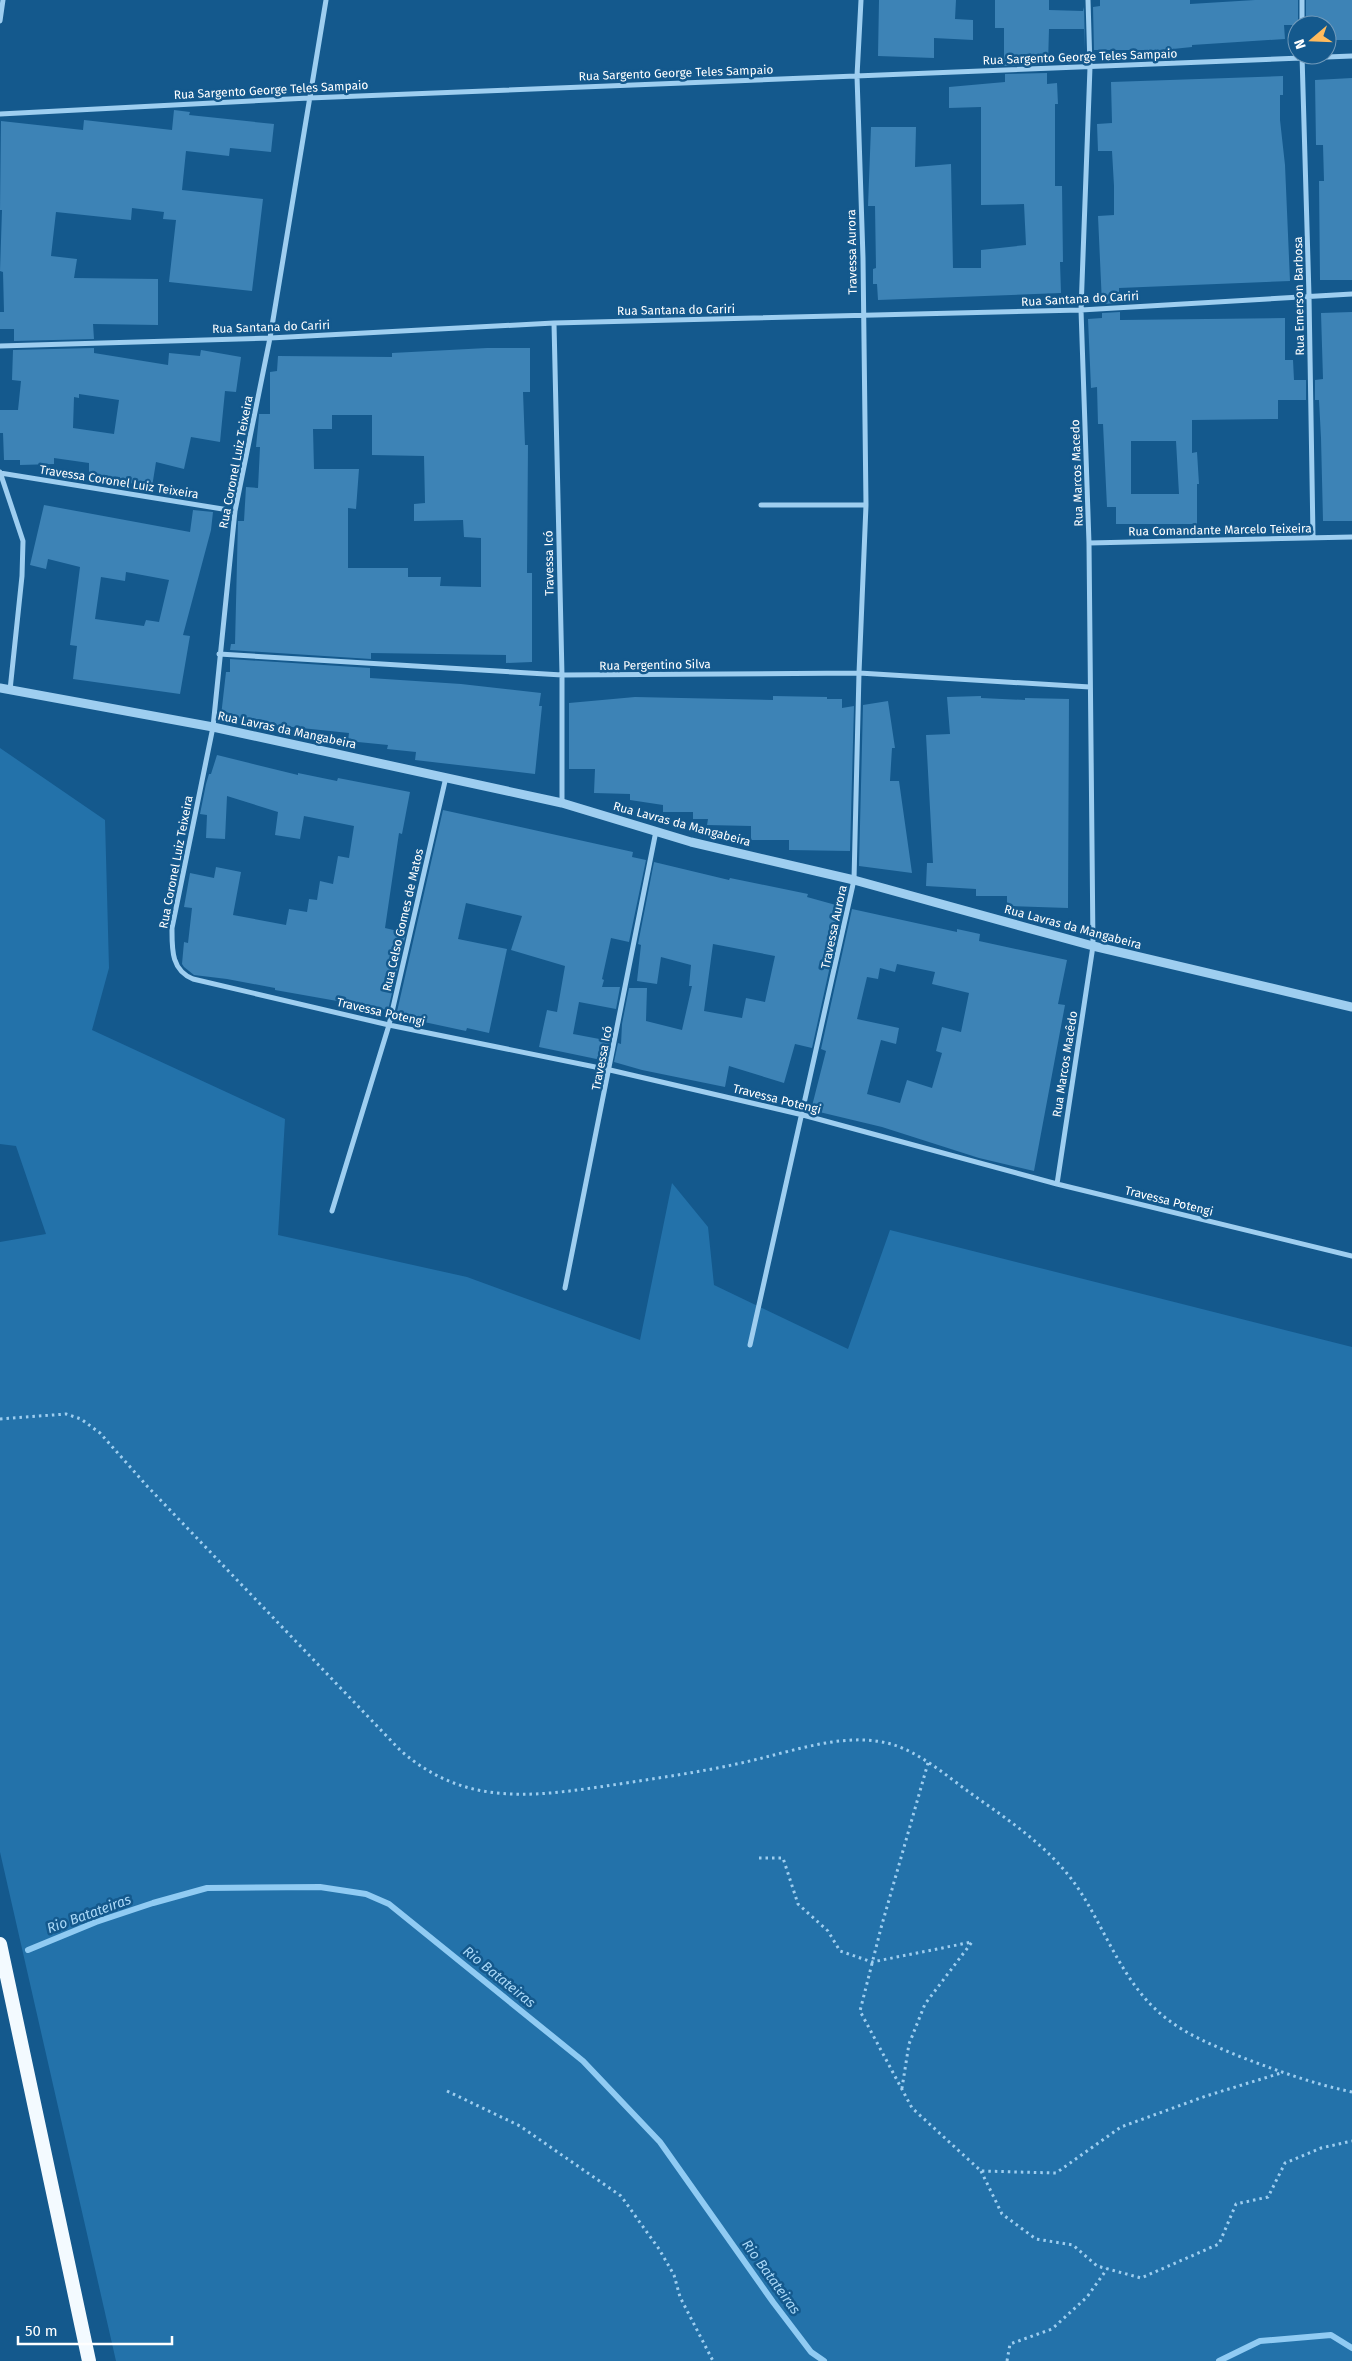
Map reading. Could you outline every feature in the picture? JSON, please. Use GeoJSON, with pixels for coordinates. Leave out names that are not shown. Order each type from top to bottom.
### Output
{"type":"FeatureCollection","features":[{"type":"Feature","properties":{"kind":"highway"},"geometry":{"type":"LineString","coordinates":[[0,1944],[89,2361]]}},
{"type":"Feature","properties":{"kind":"street"},"geometry":{"type":"LineString","coordinates":[[0,21],[3,0]]}},
{"type":"Feature","properties":{"kind":"street","name":"Rua Coronel Luiz Teixeira"},"geometry":{"type":"LineString","coordinates":[[193,979],[184,975],[174,962],[172,928],[213,727],[235,511],[270,338],[326,0]]}},
{"type":"Feature","properties":{"kind":"street","name":"Travessa Aurora"},"geometry":{"type":"LineString","coordinates":[[750,1345],[803,1115],[854,880],[859,673],[866,505],[857,76],[861,0]]}},
{"type":"Feature","properties":{"kind":"street","name":"Rua Marcos Macedo"},"geometry":{"type":"LineString","coordinates":[[1088,0],[1090,67],[1082,310],[1090,543],[1093,946]]}},
{"type":"Feature","properties":{"kind":"street"},"geometry":{"type":"LineString","coordinates":[[1302,0],[1302,15]]}},
{"type":"Feature","properties":{"kind":"street","name":"Rua Sargento George Teles Sampaio"},"geometry":{"type":"LineString","coordinates":[[1337,56],[1352,56]]}},
{"type":"Feature","properties":{"kind":"street","name":"Rua Sargento George Teles Sampaio"},"geometry":{"type":"LineString","coordinates":[[0,114],[309,98],[1090,67],[1287,57]]}},
{"type":"Feature","properties":{"kind":"street","name":"Rua Emerson Barbosa"},"geometry":{"type":"LineString","coordinates":[[1302,65],[1313,537]]}},
{"type":"Feature","properties":{"kind":"street","name":"Rua Santana do Cariri"},"geometry":{"type":"LineString","coordinates":[[0,346],[270,338],[554,323],[1082,310],[1352,294]]}},
{"type":"Feature","properties":{"kind":"street","name":"Travessa Icó"},"geometry":{"type":"LineString","coordinates":[[554,323],[562,676],[562,803]]}},
{"type":"Feature","properties":{"kind":"street"},"geometry":{"type":"LineString","coordinates":[[0,472],[23,541],[22,576],[10,690]]}},
{"type":"Feature","properties":{"kind":"street","name":"Travessa Coronel Luiz Teixeira"},"geometry":{"type":"LineString","coordinates":[[0,472],[235,511]]}},
{"type":"Feature","properties":{"kind":"street"},"geometry":{"type":"LineString","coordinates":[[761,504],[866,505]]}},
{"type":"Feature","properties":{"kind":"street","name":"Rua Comandante Marcelo Teixeira"},"geometry":{"type":"LineString","coordinates":[[1090,543],[1352,537]]}},
{"type":"Feature","properties":{"kind":"street","name":"Rua Pergentino Silva"},"geometry":{"type":"LineString","coordinates":[[219,654],[562,676],[859,673],[1090,687]]}},
{"type":"Feature","properties":{"kind":"street","name":"Rua Lavras da Mangabeira"},"geometry":{"type":"LineString","coordinates":[[0,688],[213,727],[562,803],[691,842],[854,880],[1093,946],[1352,1007]]}},
{"type":"Feature","properties":{"kind":"street","name":"Rua Celso Gomes de Matos"},"geometry":{"type":"LineString","coordinates":[[332,1211],[389,1025],[446,777]]}},
{"type":"Feature","properties":{"kind":"street","name":"Travessa Icó"},"geometry":{"type":"LineString","coordinates":[[565,1288],[610,1070],[656,831]]}},
{"type":"Feature","properties":{"kind":"street","name":"Rua Marcos Macêdo"},"geometry":{"type":"LineString","coordinates":[[1057,1184],[1093,946]]}},
{"type":"Feature","properties":{"kind":"street","name":"Travessa Potengi"},"geometry":{"type":"LineString","coordinates":[[193,979],[389,1025],[610,1070],[803,1115],[1057,1184],[1352,1256]]}},
{"type":"Feature","properties":{"kind":"path"},"geometry":{"type":"LineString","coordinates":[[0,1419],[66,1414],[81,1419],[100,1433],[147,1486],[400,1750],[417,1765],[439,1778],[466,1788],[524,1796],[572,1791],[716,1769],[797,1750],[869,1739],[896,1746],[928,1763],[1038,1843],[1065,1872],[1082,1895],[1133,1984],[1167,2019],[1206,2043],[1281,2073],[1352,2092]]}},
{"type":"Feature","properties":{"kind":"path"},"geometry":{"type":"LineString","coordinates":[[928,1763],[872,1962],[860,2012],[912,2108],[981,2171],[1002,2214],[1036,2239],[1074,2245],[1097,2266],[1141,2278],[1219,2244],[1236,2204],[1268,2197],[1285,2163],[1321,2148],[1352,2141]]}},
{"type":"Feature","properties":{"kind":"path"},"geometry":{"type":"LineString","coordinates":[[759,1858],[783,1858],[798,1904],[828,1931],[840,1951],[872,1962],[972,1942],[925,2004],[909,2044],[902,2088]]}},
{"type":"Feature","properties":{"kind":"path"},"geometry":{"type":"LineString","coordinates":[[981,2171],[1056,2173],[1121,2127],[1206,2096],[1281,2073]]}},
{"type":"Feature","properties":{"kind":"path"},"geometry":{"type":"LineString","coordinates":[[447,2091],[520,2126],[621,2196],[660,2249],[674,2275],[680,2297],[713,2361]]}},
{"type":"Feature","properties":{"kind":"path"},"geometry":{"type":"LineString","coordinates":[[1007,2361],[1010,2344],[1052,2329],[1087,2297],[1107,2269]]}},
{"type":"Feature","properties":{"kind":"shaded area"},"geometry":{"type":"Polygon","coordinates":[[[0,748],[105,820],[109,968],[92,1030],[285,1119],[278,1235],[467,1277],[640,1340],[672,1183],[708,1227],[714,1285],[848,1349],[890,1230],[1352,1347],[1352,2361],[116,2361],[0,1852],[0,1242],[46,1234],[16,1146],[0,1144],[0,748]]]}},
{"type":"Feature","properties":{"kind":"building"},"geometry":{"type":"Polygon","coordinates":[[[879,0],[956,0],[955,19],[973,20],[973,40],[934,38],[934,58],[878,56],[879,0]]]}},
{"type":"Feature","properties":{"kind":"building"},"geometry":{"type":"Polygon","coordinates":[[[995,0],[1049,0],[1049,10],[1083,11],[1084,7],[1085,50],[1084,29],[1049,29],[1048,64],[1004,66],[1004,28],[995,28],[995,0]]]}},
{"type":"Feature","properties":{"kind":"building"},"geometry":{"type":"Polygon","coordinates":[[[1100,0],[1190,0],[1190,4],[1255,0],[1298,0],[1298,15],[1287,15],[1287,25],[1284,25],[1285,39],[1192,45],[1192,47],[1163,50],[1094,50],[1093,7],[1100,6],[1100,0]]]}},
{"type":"Feature","properties":{"kind":"building"},"geometry":{"type":"Polygon","coordinates":[[[1306,0],[1352,0],[1352,40],[1337,40],[1337,15],[1306,15],[1306,0]]]}},
{"type":"Feature","properties":{"kind":"building"},"geometry":{"type":"Polygon","coordinates":[[[1047,73],[1047,84],[1057,83],[1058,104],[1055,104],[1055,186],[1062,186],[1063,262],[1060,262],[1061,293],[878,300],[877,284],[873,284],[873,269],[876,268],[875,206],[868,206],[871,127],[916,127],[915,167],[951,164],[953,268],[981,268],[981,250],[1026,245],[1024,204],[981,205],[981,107],[949,108],[949,87],[1005,82],[1005,74],[1047,73]]]}},
{"type":"Feature","properties":{"kind":"building"},"geometry":{"type":"Polygon","coordinates":[[[1283,76],[1283,95],[1280,95],[1280,120],[1285,165],[1290,281],[1119,288],[1119,303],[1102,304],[1098,216],[1114,215],[1114,186],[1112,151],[1098,151],[1097,124],[1112,123],[1111,82],[1283,76]]]}},
{"type":"Feature","properties":{"kind":"building"},"geometry":{"type":"Polygon","coordinates":[[[1352,78],[1352,280],[1320,280],[1319,181],[1324,181],[1323,145],[1316,145],[1315,80],[1352,78]]]}},
{"type":"Feature","properties":{"kind":"building"},"geometry":{"type":"Polygon","coordinates":[[[174,110],[190,112],[189,115],[274,124],[271,152],[230,148],[229,156],[186,151],[182,190],[263,199],[252,291],[169,282],[176,220],[163,219],[164,212],[132,208],[131,220],[56,212],[51,256],[77,259],[74,278],[158,279],[158,325],[93,324],[94,339],[14,341],[14,329],[0,329],[0,312],[4,312],[3,272],[0,271],[2,210],[0,210],[1,121],[83,130],[84,120],[172,130],[174,110]]]}},
{"type":"Feature","properties":{"kind":"building"},"geometry":{"type":"Polygon","coordinates":[[[1120,312],[1120,320],[1285,318],[1285,360],[1293,360],[1294,380],[1306,380],[1306,400],[1278,400],[1278,419],[1192,420],[1192,453],[1197,452],[1199,484],[1197,484],[1197,524],[1116,524],[1116,507],[1107,507],[1103,424],[1098,424],[1097,387],[1091,388],[1088,319],[1102,318],[1102,313],[1120,312]],[[1131,441],[1131,494],[1179,494],[1176,441],[1131,441]]]}},
{"type":"Feature","properties":{"kind":"building"},"geometry":{"type":"Polygon","coordinates":[[[1352,312],[1352,521],[1323,521],[1319,400],[1315,400],[1315,380],[1323,379],[1321,313],[1352,312]]]}},
{"type":"Feature","properties":{"kind":"building"},"geometry":{"type":"Polygon","coordinates":[[[94,348],[94,353],[168,365],[169,353],[200,356],[201,350],[241,357],[236,392],[225,391],[220,442],[191,437],[184,469],[156,462],[152,487],[119,481],[120,477],[89,476],[89,463],[54,458],[54,464],[20,465],[20,460],[4,460],[3,433],[0,433],[0,410],[18,410],[21,381],[12,380],[13,350],[94,348]],[[79,394],[79,398],[74,397],[73,428],[114,434],[119,400],[79,394]]]}},
{"type":"Feature","properties":{"kind":"building"},"geometry":{"type":"Polygon","coordinates":[[[487,348],[530,348],[530,392],[523,392],[525,445],[528,445],[527,573],[532,573],[532,662],[506,663],[506,655],[371,653],[371,659],[230,650],[231,644],[235,644],[238,521],[244,521],[246,487],[258,488],[260,447],[256,447],[259,414],[270,414],[270,372],[277,371],[278,356],[392,357],[392,353],[487,348]],[[332,415],[332,429],[313,429],[314,469],[359,469],[356,509],[348,508],[348,568],[408,568],[408,577],[441,577],[440,586],[481,587],[481,538],[464,537],[463,520],[414,521],[414,504],[425,503],[424,456],[372,455],[372,415],[332,415]]]}},
{"type":"Feature","properties":{"kind":"building"},"geometry":{"type":"Polygon","coordinates":[[[44,505],[190,532],[193,510],[213,512],[211,530],[183,635],[190,636],[180,694],[73,679],[77,646],[70,645],[80,567],[48,559],[46,569],[30,565],[44,505]],[[126,572],[125,581],[101,577],[95,619],[144,626],[146,620],[159,622],[169,580],[126,572]]]}},
{"type":"Feature","properties":{"kind":"building"},"geometry":{"type":"Polygon","coordinates":[[[230,659],[370,668],[370,678],[461,684],[541,693],[539,706],[542,706],[535,774],[415,760],[416,752],[387,749],[388,745],[348,741],[349,733],[263,724],[264,720],[221,716],[226,672],[230,672],[230,659]]]}},
{"type":"Feature","properties":{"kind":"building"},"geometry":{"type":"Polygon","coordinates":[[[773,696],[827,697],[827,699],[842,699],[842,708],[854,706],[850,851],[789,850],[789,840],[751,840],[751,826],[707,825],[708,819],[693,819],[693,812],[663,812],[663,805],[630,800],[630,794],[594,793],[595,769],[569,769],[569,703],[635,697],[773,700],[773,696]]]}},
{"type":"Feature","properties":{"kind":"building"},"geometry":{"type":"Polygon","coordinates":[[[981,696],[981,698],[1025,700],[1025,698],[1069,699],[1068,908],[1007,906],[1007,896],[976,896],[976,889],[926,886],[927,863],[933,863],[926,735],[950,734],[947,697],[981,696]]]}},
{"type":"Feature","properties":{"kind":"building"},"geometry":{"type":"Polygon","coordinates":[[[888,701],[895,748],[892,748],[890,781],[899,781],[912,873],[859,866],[863,705],[888,701]]]}},
{"type":"Feature","properties":{"kind":"building"},"geometry":{"type":"Polygon","coordinates":[[[217,755],[298,775],[298,773],[337,781],[338,778],[410,792],[402,834],[399,833],[385,928],[406,933],[388,1010],[275,990],[275,988],[227,979],[194,975],[184,967],[182,964],[184,942],[188,943],[192,908],[184,907],[190,873],[214,878],[216,867],[241,872],[233,915],[286,925],[289,909],[307,912],[309,899],[317,900],[320,881],[333,884],[338,856],[349,858],[354,826],[304,816],[300,839],[275,835],[278,812],[227,796],[225,839],[206,838],[207,815],[200,814],[206,784],[217,755]]]}},
{"type":"Feature","properties":{"kind":"building"},"geometry":{"type":"Polygon","coordinates":[[[443,810],[633,852],[632,857],[646,860],[629,942],[611,938],[602,979],[604,980],[602,987],[620,987],[616,1009],[579,1002],[573,1034],[610,1041],[606,1061],[539,1047],[547,1010],[557,1012],[565,966],[511,950],[522,916],[466,903],[458,939],[507,949],[489,1033],[467,1028],[466,1031],[396,1016],[443,810]]]}},
{"type":"Feature","properties":{"kind":"building"},"geometry":{"type":"Polygon","coordinates":[[[654,862],[729,880],[730,878],[808,894],[807,897],[843,907],[812,1048],[795,1044],[784,1083],[729,1066],[725,1087],[642,1070],[614,1062],[618,1043],[621,1044],[622,1024],[629,988],[647,988],[646,1021],[682,1030],[692,986],[689,986],[691,965],[661,957],[657,984],[637,981],[641,945],[638,944],[654,862]],[[713,944],[704,1011],[742,1018],[746,998],[765,1002],[775,956],[713,944]]]}},
{"type":"Feature","properties":{"kind":"building"},"geometry":{"type":"Polygon","coordinates":[[[852,909],[957,932],[957,929],[980,934],[979,941],[1067,960],[1058,1004],[1065,1005],[1034,1171],[979,1158],[882,1127],[811,1110],[826,1051],[821,1049],[852,909]],[[897,964],[895,972],[880,968],[878,979],[867,977],[857,1019],[899,1028],[896,1044],[881,1040],[867,1094],[900,1103],[907,1080],[932,1088],[942,1053],[936,1051],[942,1027],[961,1032],[969,993],[932,984],[935,972],[897,964]]]}},
{"type":"Feature","properties":{"kind":"waterway","name":"Rio Batateiras"},"geometry":{"type":"LineString","coordinates":[[28,1950],[96,1922],[207,1888],[320,1887],[366,1894],[389,1904],[583,2061],[660,2142],[773,2302],[811,2352],[824,2361]]}},
{"type":"Feature","properties":{"kind":"waterway","name":"Rio Batateiras"},"geometry":{"type":"LineString","coordinates":[[1219,2361],[1260,2341],[1331,2335],[1352,2348]]}}]}
